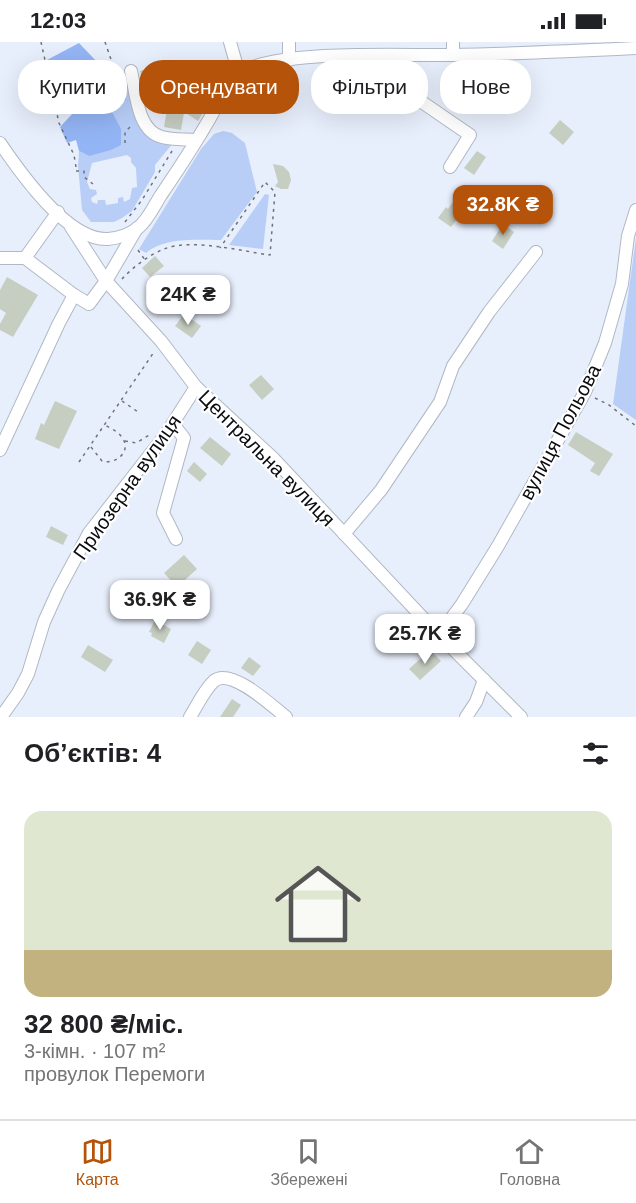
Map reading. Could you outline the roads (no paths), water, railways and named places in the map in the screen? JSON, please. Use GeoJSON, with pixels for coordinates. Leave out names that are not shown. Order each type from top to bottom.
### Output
{"type":"FeatureCollection","features":[{"type":"Feature","properties":{"kind":"street"},"geometry":{"type":"LineString","coordinates":[[230,42],[235,60]]}},
{"type":"Feature","properties":{"kind":"street"},"geometry":{"type":"LineString","coordinates":[[289,42],[289,60],[385,56],[453,48],[594,46],[636,48]]}},
{"type":"Feature","properties":{"kind":"street"},"geometry":{"type":"LineString","coordinates":[[385,56],[388,73],[397,85],[470,135],[450,167]]}},
{"type":"Feature","properties":{"kind":"street"},"geometry":{"type":"LineString","coordinates":[[131,71],[145,124],[151,132],[160,137],[196,140]]}},
{"type":"Feature","properties":{"kind":"street"},"geometry":{"type":"LineString","coordinates":[[1,260],[25,258],[89,304],[212,114]]}},
{"type":"Feature","properties":{"kind":"street"},"geometry":{"type":"LineString","coordinates":[[0,143],[62,217],[85,234],[96,238],[118,237],[138,228]]}},
{"type":"Feature","properties":{"kind":"street","name":"вулиця Польова"},"geometry":{"type":"LineString","coordinates":[[439,635],[462,604],[498,546],[585,392],[605,344],[622,284],[628,236],[636,210]]}},
{"type":"Feature","properties":{"kind":"street"},"geometry":{"type":"LineString","coordinates":[[25,258],[62,217]]}},
{"type":"Feature","properties":{"kind":"street","name":"Центральна вулиця"},"geometry":{"type":"LineString","coordinates":[[62,217],[106,280],[161,341],[196,387],[274,459],[439,635],[521,717]]}},
{"type":"Feature","properties":{"kind":"street"},"geometry":{"type":"LineString","coordinates":[[344,534],[381,490],[440,402],[453,366],[489,312],[536,252]]}},
{"type":"Feature","properties":{"kind":"street"},"geometry":{"type":"LineString","coordinates":[[0,450],[74,295]]}},
{"type":"Feature","properties":{"kind":"street","name":"Приозерна вулиця"},"geometry":{"type":"LineString","coordinates":[[1,717],[28,674],[44,622],[89,533],[173,424],[196,387]]}},
{"type":"Feature","properties":{"kind":"street"},"geometry":{"type":"LineString","coordinates":[[173,424],[184,438],[163,513],[176,539]]}},
{"type":"Feature","properties":{"kind":"street"},"geometry":{"type":"LineString","coordinates":[[190,717],[215,680],[228,677],[244,685],[286,717]]}},
{"type":"Feature","properties":{"kind":"street"},"geometry":{"type":"LineString","coordinates":[[466,717],[476,702],[484,680]]}}]}
